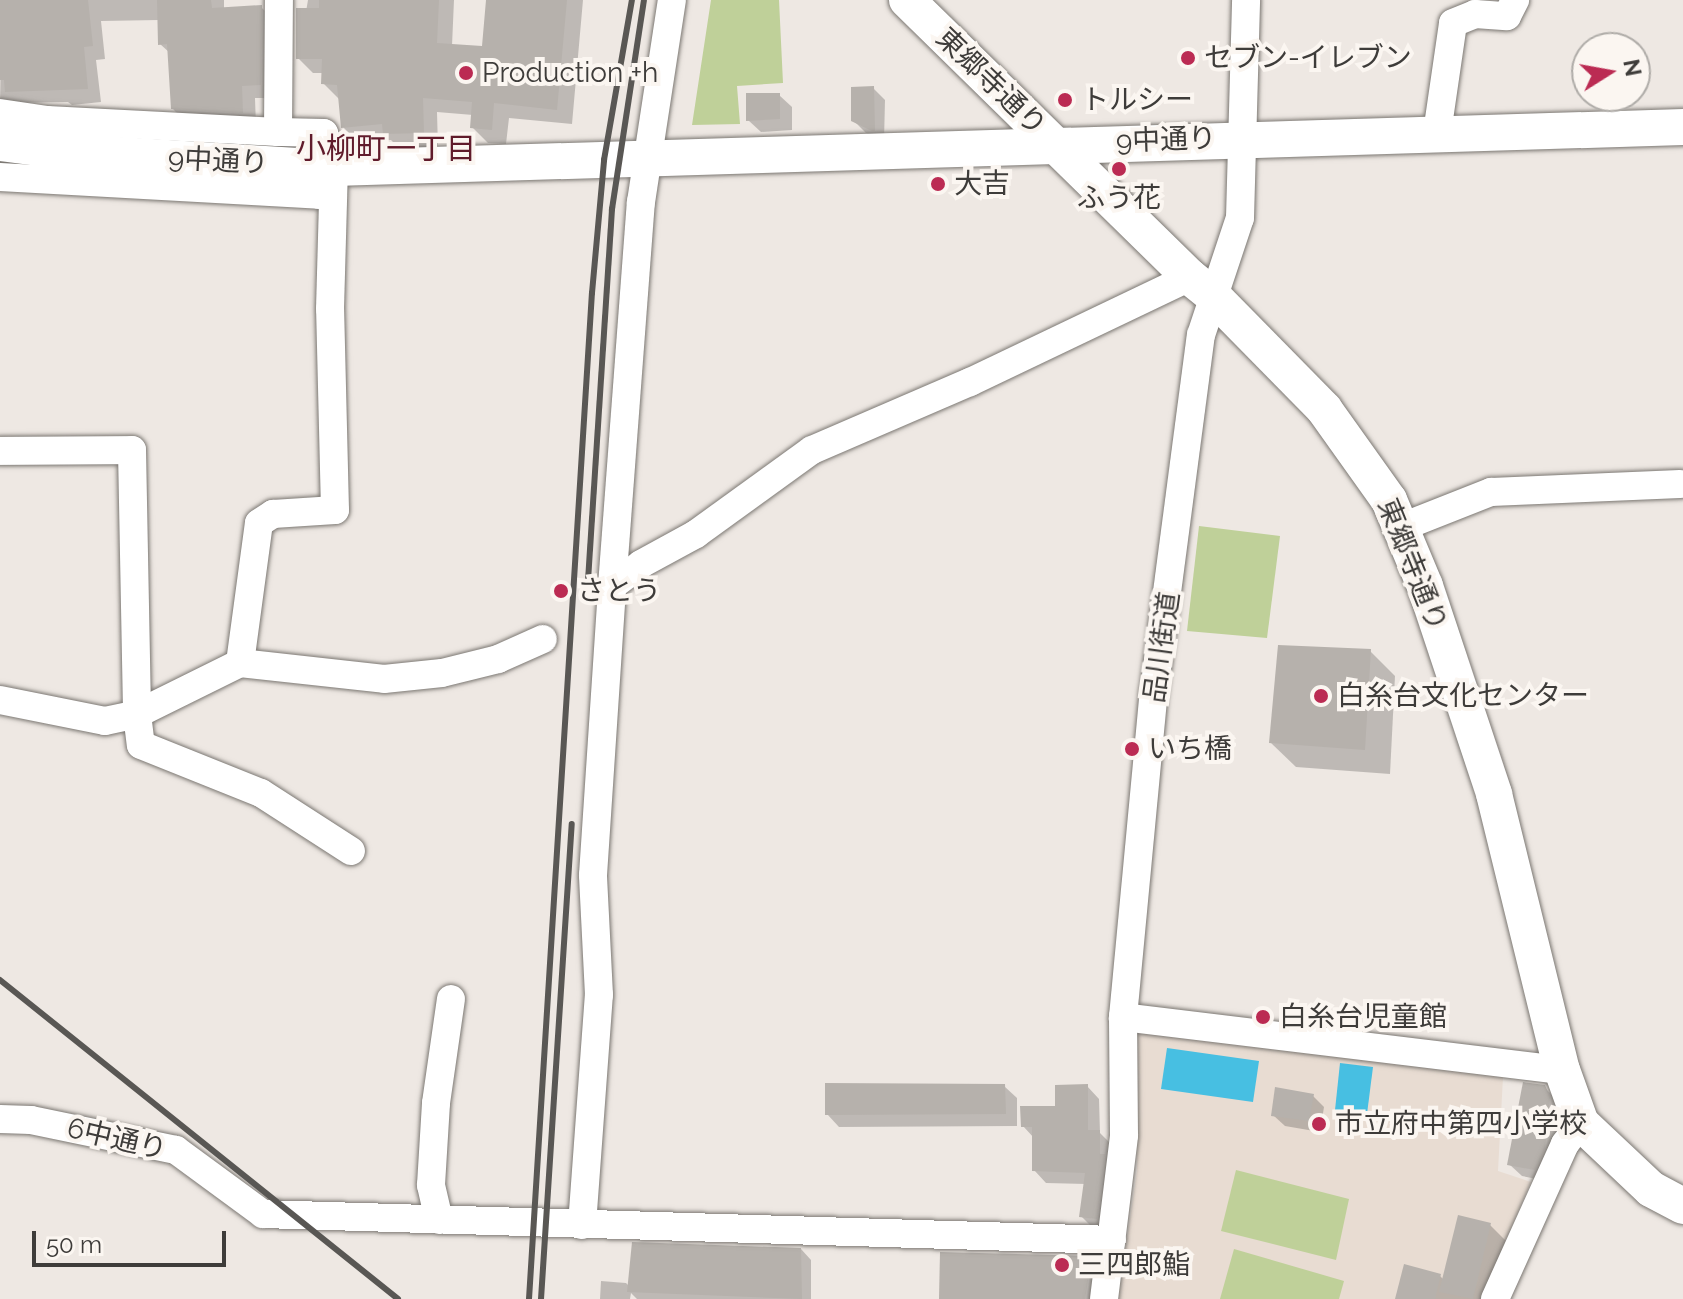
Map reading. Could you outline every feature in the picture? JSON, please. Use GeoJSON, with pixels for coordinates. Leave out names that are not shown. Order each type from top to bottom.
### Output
{"type":"FeatureCollection","features":[{"type":"Feature","properties":{"kind":"street"},"geometry":{"type":"LineString","coordinates":[[278,132],[279,0]]}},
{"type":"Feature","properties":{"kind":"street"},"geometry":{"type":"LineString","coordinates":[[582,1225],[599,995],[593,875],[612,586],[641,202],[672,0]]}},
{"type":"Feature","properties":{"kind":"street","name":"東郷寺通り"},"geometry":{"type":"LineString","coordinates":[[907,0],[1324,409],[1389,500],[1402,527],[1494,794],[1562,1070],[1581,1123],[1651,1189],[1683,1206]]}},
{"type":"Feature","properties":{"kind":"street","name":"品川街道"},"geometry":{"type":"LineString","coordinates":[[1104,1299],[1124,1135],[1123,1017],[1154,691],[1201,335],[1201,286],[1228,264],[1240,218],[1246,0]]}},
{"type":"Feature","properties":{"kind":"street"},"geometry":{"type":"LineString","coordinates":[[1437,133],[1453,23],[1475,14],[1507,16],[1515,0]]}},
{"type":"Feature","properties":{"kind":"street"},"geometry":{"type":"LineString","coordinates":[[0,113],[47,120],[324,133],[334,168],[330,309],[335,510],[273,514],[259,523],[240,663]]}},
{"type":"Feature","properties":{"kind":"street","name":"9中通り"},"geometry":{"type":"LineString","coordinates":[[0,143],[70,152],[334,168],[649,161],[1054,143],[1683,127]]}},
{"type":"Feature","properties":{"kind":"street"},"geometry":{"type":"LineString","coordinates":[[0,177],[319,195],[334,168]]}},
{"type":"Feature","properties":{"kind":"street"},"geometry":{"type":"LineString","coordinates":[[612,586],[641,564],[696,534],[812,450],[1201,286]]}},
{"type":"Feature","properties":{"kind":"street"},"geometry":{"type":"LineString","coordinates":[[0,451],[132,450],[137,714],[141,745],[261,793],[351,851]]}},
{"type":"Feature","properties":{"kind":"street"},"geometry":{"type":"LineString","coordinates":[[1402,527],[1491,492],[1680,484]]}},
{"type":"Feature","properties":{"kind":"street"},"geometry":{"type":"LineString","coordinates":[[0,700],[105,721],[137,714],[240,663],[384,679],[442,673],[498,659],[543,639]]}},
{"type":"Feature","properties":{"kind":"street"},"geometry":{"type":"LineString","coordinates":[[451,999],[436,1103],[431,1185],[439,1220],[1112,1240]]}},
{"type":"Feature","properties":{"kind":"street"},"geometry":{"type":"LineString","coordinates":[[1123,1017],[1562,1070]]}},
{"type":"Feature","properties":{"kind":"street","name":"6中通り"},"geometry":{"type":"LineString","coordinates":[[0,1119],[31,1120],[176,1150],[263,1214],[439,1220]]}},
{"type":"Feature","properties":{"kind":"street"},"geometry":{"type":"LineString","coordinates":[[1495,1299],[1565,1144],[1581,1123]]}},
{"type":"Feature","properties":{"kind":"shaded area","name":"市立府中第四小学校"},"geometry":{"type":"Polygon","coordinates":[[[1138,1033],[1503,1077],[1498,1171],[1531,1182],[1481,1299],[1118,1299],[1137,1172],[1138,1033]]]}},
{"type":"Feature","properties":{"kind":"green space"},"geometry":{"type":"Polygon","coordinates":[[[711,0],[779,0],[783,83],[737,86],[740,124],[692,125],[711,0]]]}},
{"type":"Feature","properties":{"kind":"green space"},"geometry":{"type":"Polygon","coordinates":[[[1199,526],[1280,536],[1267,638],[1187,631],[1199,526]]]}},
{"type":"Feature","properties":{"kind":"green space"},"geometry":{"type":"Polygon","coordinates":[[[1236,1170],[1349,1199],[1336,1260],[1221,1231],[1236,1170]]]}},
{"type":"Feature","properties":{"kind":"green space"},"geometry":{"type":"Polygon","coordinates":[[[1234,1249],[1344,1281],[1339,1299],[1220,1299],[1234,1249]]]}},
{"type":"Feature","properties":{"kind":"water"},"geometry":{"type":"Polygon","coordinates":[[[1167,1048],[1259,1061],[1253,1102],[1161,1089],[1167,1048]]]}},
{"type":"Feature","properties":{"kind":"water"},"geometry":{"type":"Polygon","coordinates":[[[1340,1063],[1373,1067],[1367,1114],[1335,1110],[1340,1063]]]}},
{"type":"Feature","properties":{"kind":"building"},"geometry":{"type":"Polygon","coordinates":[[[0,0],[88,0],[93,46],[84,47],[88,89],[5,92],[4,80],[0,80],[0,0]]]}},
{"type":"Feature","properties":{"kind":"building"},"geometry":{"type":"Polygon","coordinates":[[[157,0],[211,0],[212,8],[262,5],[261,85],[242,86],[243,113],[171,109],[167,44],[158,45],[157,0]]]}},
{"type":"Feature","properties":{"kind":"building"},"geometry":{"type":"Polygon","coordinates":[[[319,0],[439,0],[437,43],[482,46],[486,0],[567,0],[557,110],[494,103],[492,130],[470,128],[472,102],[423,98],[424,133],[383,134],[382,124],[341,128],[337,85],[321,84],[322,59],[296,59],[296,8],[319,8],[319,0]]]}},
{"type":"Feature","properties":{"kind":"building"},"geometry":{"type":"Polygon","coordinates":[[[874,86],[875,131],[872,131],[851,121],[851,87],[874,86]]]}},
{"type":"Feature","properties":{"kind":"building"},"geometry":{"type":"Polygon","coordinates":[[[746,93],[780,93],[780,119],[746,121],[746,93]]]}},
{"type":"Feature","properties":{"kind":"building","name":"白糸台文化センター"},"geometry":{"type":"Polygon","coordinates":[[[1278,645],[1371,649],[1365,750],[1269,743],[1278,645]]]}},
{"type":"Feature","properties":{"kind":"building"},"geometry":{"type":"Polygon","coordinates":[[[1523,1082],[1545,1085],[1550,1097],[1545,1148],[1535,1170],[1507,1165],[1523,1082]]]}},
{"type":"Feature","properties":{"kind":"building"},"geometry":{"type":"Polygon","coordinates":[[[825,1083],[1005,1084],[1006,1114],[825,1115],[825,1083]]]}},
{"type":"Feature","properties":{"kind":"building"},"geometry":{"type":"Polygon","coordinates":[[[1088,1084],[1088,1130],[1100,1130],[1100,1154],[1105,1154],[1097,1219],[1079,1217],[1085,1173],[1032,1171],[1032,1127],[1021,1127],[1020,1106],[1055,1106],[1055,1085],[1088,1084]]]}},
{"type":"Feature","properties":{"kind":"building"},"geometry":{"type":"Polygon","coordinates":[[[1275,1087],[1314,1094],[1309,1121],[1271,1116],[1275,1087]]]}},
{"type":"Feature","properties":{"kind":"building"},"geometry":{"type":"Polygon","coordinates":[[[1458,1215],[1491,1223],[1473,1299],[1439,1292],[1458,1215]]]}},
{"type":"Feature","properties":{"kind":"building"},"geometry":{"type":"Polygon","coordinates":[[[632,1242],[801,1248],[802,1299],[627,1292],[632,1242]]]}},
{"type":"Feature","properties":{"kind":"building"},"geometry":{"type":"Polygon","coordinates":[[[940,1252],[1092,1256],[1085,1299],[939,1299],[940,1252]]]}},
{"type":"Feature","properties":{"kind":"building"},"geometry":{"type":"Polygon","coordinates":[[[1404,1264],[1441,1274],[1435,1299],[1395,1299],[1404,1264]]]}},
{"type":"Feature","properties":{"kind":"railway"},"geometry":{"type":"LineString","coordinates":[[529,1299],[592,293],[604,160],[632,0]]}},
{"type":"Feature","properties":{"kind":"railway"},"geometry":{"type":"LineString","coordinates":[[587,596],[612,209],[644,0]]}},
{"type":"Feature","properties":{"kind":"railway"},"geometry":{"type":"LineString","coordinates":[[541,1299],[572,824]]}},
{"type":"Feature","properties":{"kind":"railway"},"geometry":{"type":"LineString","coordinates":[[0,980],[398,1299]]}},
{"type":"Feature","properties":{"kind":"place","name":"セブン-イレブン"},"geometry":{"type":"Point","coordinates":[1188,58]}},
{"type":"Feature","properties":{"kind":"place","name":"Production +h"},"geometry":{"type":"Point","coordinates":[466,73]}},
{"type":"Feature","properties":{"kind":"place","name":"トルシー"},"geometry":{"type":"Point","coordinates":[1065,100]}},
{"type":"Feature","properties":{"kind":"place","name":"ふう花"},"geometry":{"type":"Point","coordinates":[1119,169]}},
{"type":"Feature","properties":{"kind":"place","name":"大吉"},"geometry":{"type":"Point","coordinates":[938,184]}},
{"type":"Feature","properties":{"kind":"place","name":"さとう"},"geometry":{"type":"Point","coordinates":[561,591]}},
{"type":"Feature","properties":{"kind":"place","name":"白糸台文化センター"},"geometry":{"type":"Point","coordinates":[1321,696]}},
{"type":"Feature","properties":{"kind":"place","name":"いち橋"},"geometry":{"type":"Point","coordinates":[1132,749]}},
{"type":"Feature","properties":{"kind":"place","name":"白糸台児童館"},"geometry":{"type":"Point","coordinates":[1263,1017]}},
{"type":"Feature","properties":{"kind":"place","name":"市立府中第四小学校"},"geometry":{"type":"Point","coordinates":[1319,1124]}},
{"type":"Feature","properties":{"kind":"place","name":"三四郎鮨"},"geometry":{"type":"Point","coordinates":[1062,1265]}},
{"type":"Feature","properties":{"kind":"district","name":"小柳町一丁目"},"geometry":{"type":"Point","coordinates":[386,149]}}]}
